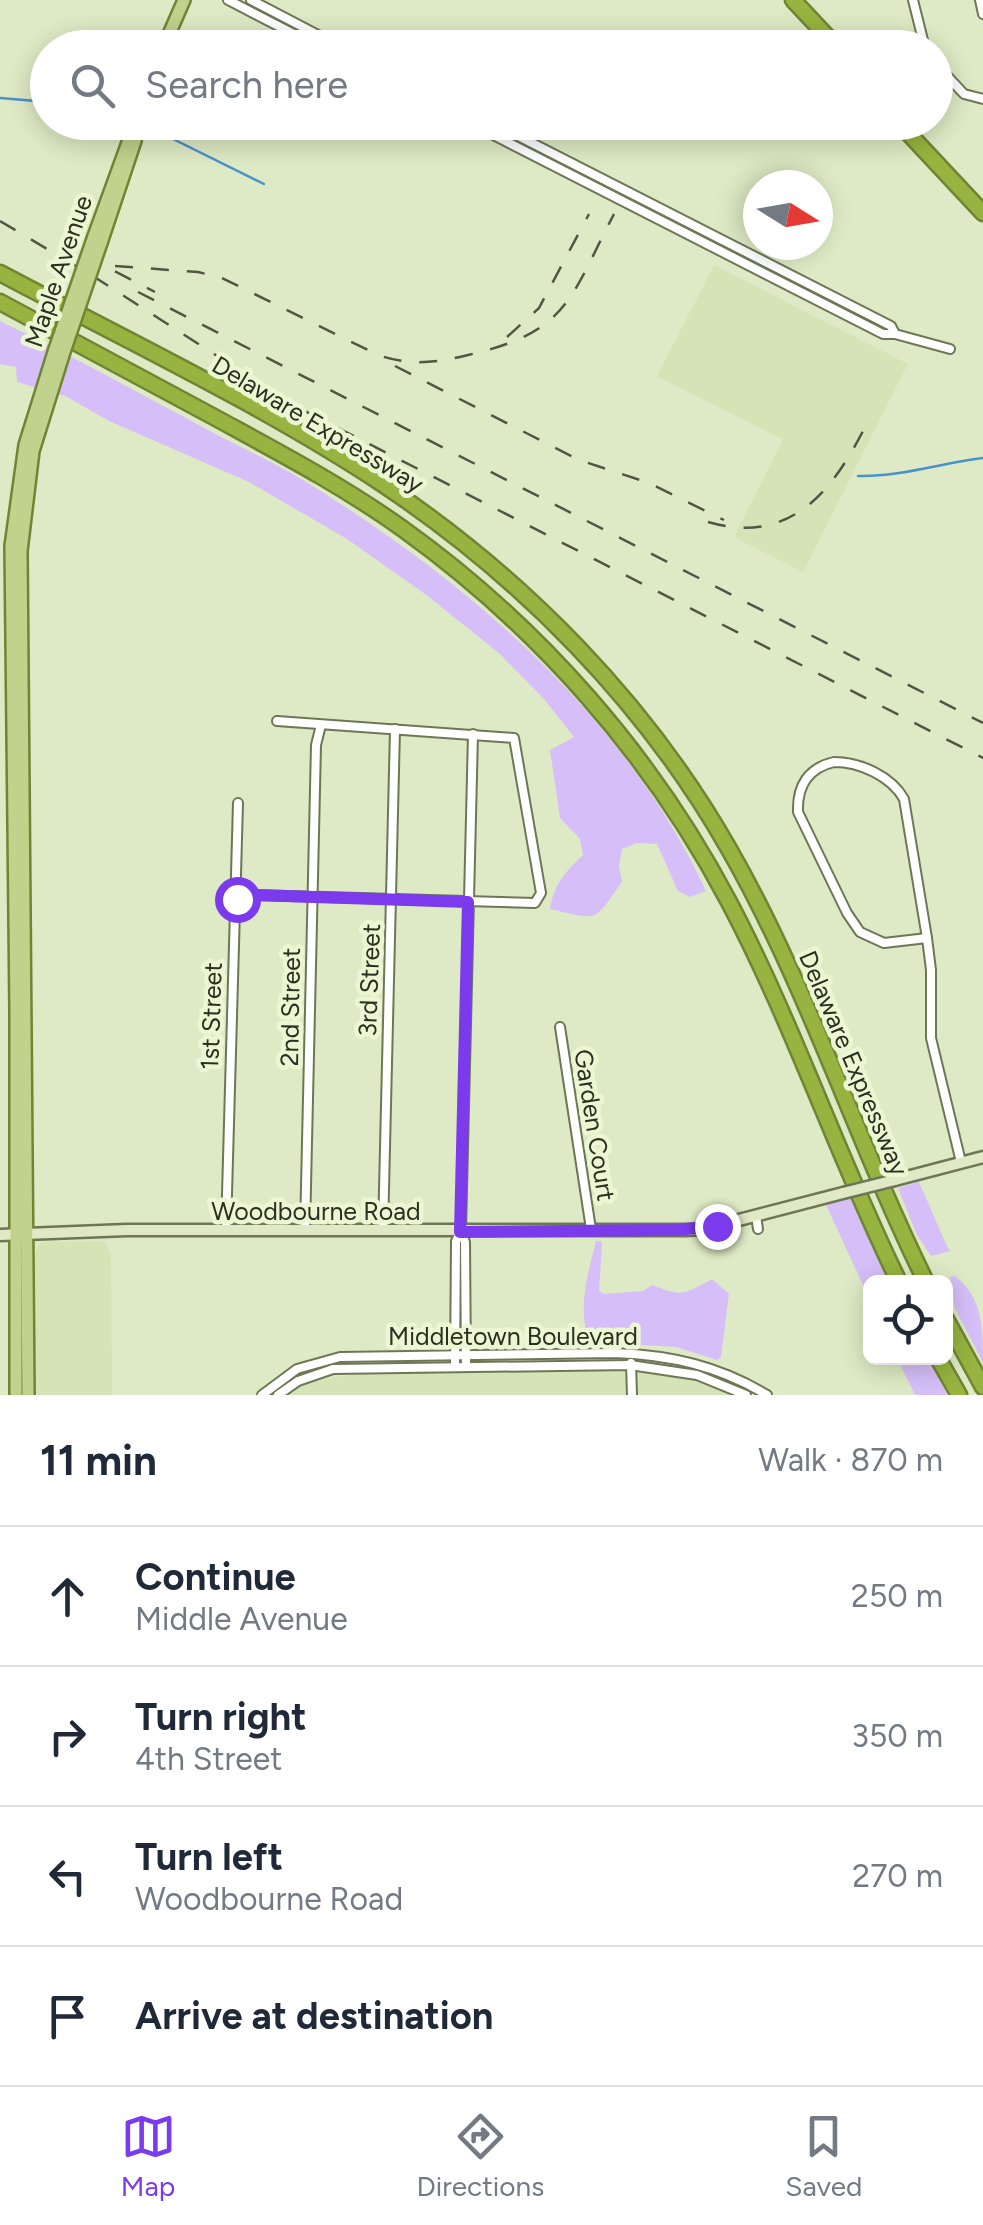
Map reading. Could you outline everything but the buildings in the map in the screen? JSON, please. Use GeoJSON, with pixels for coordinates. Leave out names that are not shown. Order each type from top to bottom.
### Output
{"type":"FeatureCollection","features":[{"type":"Feature","properties":{"kind":"highway"},"geometry":{"type":"LineString","coordinates":[[782,0],[810,30]]}},
{"type":"Feature","properties":{"kind":"highway"},"geometry":{"type":"LineString","coordinates":[[793,0],[821,30]]}},
{"type":"Feature","properties":{"kind":"highway"},"geometry":{"type":"LineString","coordinates":[[915,140],[983,213]]}},
{"type":"Feature","properties":{"kind":"highway"},"geometry":{"type":"LineString","coordinates":[[926,140],[983,201]]}},
{"type":"Feature","properties":{"kind":"highway","name":"Delaware Expressway"},"geometry":{"type":"LineString","coordinates":[[0,273],[369,475],[474,552],[590,660],[673,762],[737,862],[782,952],[923,1275]]}},
{"type":"Feature","properties":{"kind":"highway","name":"Delaware Expressway"},"geometry":{"type":"LineString","coordinates":[[0,302],[303,466],[372,508],[489,597],[579,687],[667,798],[729,901],[896,1275]]}},
{"type":"Feature","properties":{"kind":"highway"},"geometry":{"type":"LineString","coordinates":[[953,1332],[983,1387]]}},
{"type":"Feature","properties":{"kind":"highway"},"geometry":{"type":"LineString","coordinates":[[942,1365],[959,1395]]}},
{"type":"Feature","properties":{"kind":"main road"},"geometry":{"type":"LineString","coordinates":[[172,30],[184,0]]}},
{"type":"Feature","properties":{"kind":"main road","name":"Maple Avenue"},"geometry":{"type":"LineString","coordinates":[[28,1395],[16,1011],[10,546],[25,445],[98,241],[126,140]]}},
{"type":"Feature","properties":{"kind":"main road","name":"Woodbourne Road"},"geometry":{"type":"LineString","coordinates":[[0,1234],[686,1230],[756,1216],[983,1157]]}},
{"type":"Feature","properties":{"kind":"main road","name":"Maple Avenue"},"geometry":{"type":"LineString","coordinates":[[16,1395],[21,1234]]}},
{"type":"Feature","properties":{"kind":"street"},"geometry":{"type":"LineString","coordinates":[[228,0],[286,30]]}},
{"type":"Feature","properties":{"kind":"street"},"geometry":{"type":"LineString","coordinates":[[251,0],[308,30]]}},
{"type":"Feature","properties":{"kind":"street"},"geometry":{"type":"LineString","coordinates":[[913,0],[920,30]]}},
{"type":"Feature","properties":{"kind":"street"},"geometry":{"type":"LineString","coordinates":[[980,0],[983,14]]}},
{"type":"Feature","properties":{"kind":"street"},"geometry":{"type":"LineString","coordinates":[[953,82],[964,94],[983,100]]}},
{"type":"Feature","properties":{"kind":"street"},"geometry":{"type":"LineString","coordinates":[[503,140],[883,334],[950,349]]}},
{"type":"Feature","properties":{"kind":"street"},"geometry":{"type":"LineString","coordinates":[[526,140],[891,326],[895,334]]}},
{"type":"Feature","properties":{"kind":"street"},"geometry":{"type":"LineString","coordinates":[[234,902],[242,896],[535,903],[538,900],[541,885],[516,742],[512,738],[276,721]]}},
{"type":"Feature","properties":{"kind":"street","name":"2nd Street"},"geometry":{"type":"LineString","coordinates":[[305,1231],[316,745],[321,725]]}},
{"type":"Feature","properties":{"kind":"street","name":"3rd Street"},"geometry":{"type":"LineString","coordinates":[[383,1232],[395,729]]}},
{"type":"Feature","properties":{"kind":"street"},"geometry":{"type":"LineString","coordinates":[[455,1367],[461,1355],[465,1242],[460,1232],[472,734]]}},
{"type":"Feature","properties":{"kind":"street"},"geometry":{"type":"LineString","coordinates":[[927,938],[879,942],[860,932],[852,922],[798,812],[799,792],[817,768],[834,762],[855,764],[887,780],[900,793],[908,814],[927,938],[931,970],[931,1038],[961,1162]]}},
{"type":"Feature","properties":{"kind":"street","name":"1st Street"},"geometry":{"type":"LineString","coordinates":[[226,1230],[238,803]]}},
{"type":"Feature","properties":{"kind":"street","name":"Garden Court"},"geometry":{"type":"LineString","coordinates":[[560,1026],[591,1229]]}},
{"type":"Feature","properties":{"kind":"street"},"geometry":{"type":"LineString","coordinates":[[756,1216],[758,1229]]}},
{"type":"Feature","properties":{"kind":"street"},"geometry":{"type":"LineString","coordinates":[[632,1395],[633,1354]]}},
{"type":"Feature","properties":{"kind":"street","name":"Middletown Boulevard"},"geometry":{"type":"LineString","coordinates":[[262,1395],[297,1368],[333,1358],[633,1354],[702,1364],[767,1395]]}},
{"type":"Feature","properties":{"kind":"street"},"geometry":{"type":"LineString","coordinates":[[461,1355],[466,1367]]}},
{"type":"Feature","properties":{"kind":"street","name":"Middletown Boulevard"},"geometry":{"type":"LineString","coordinates":[[278,1395],[298,1381],[333,1369],[630,1365],[697,1374],[746,1395]]}},
{"type":"Feature","properties":{"kind":"shaded area"},"geometry":{"type":"Polygon","coordinates":[[[714,265],[908,364],[803,572],[734,537],[783,440],[657,376],[714,265]]]}},
{"type":"Feature","properties":{"kind":"shaded area"},"geometry":{"type":"Polygon","coordinates":[[[0,321],[303,480],[364,519],[481,607],[585,709],[631,766],[672,826],[706,891],[690,897],[678,891],[657,844],[637,843],[622,849],[622,882],[599,912],[587,916],[550,909],[554,892],[583,855],[580,839],[560,818],[550,750],[574,737],[544,699],[499,653],[347,539],[249,482],[109,421],[65,396],[17,382],[16,367],[0,364],[0,321]]]}},
{"type":"Feature","properties":{"kind":"shaded area"},"geometry":{"type":"Polygon","coordinates":[[[919,1182],[950,1251],[931,1256],[917,1235],[898,1188],[919,1182]]]}},
{"type":"Feature","properties":{"kind":"shaded area"},"geometry":{"type":"Polygon","coordinates":[[[855,1197],[889,1275],[863,1275],[863,1285],[826,1205],[855,1197]]]}},
{"type":"Feature","properties":{"kind":"shaded area"},"geometry":{"type":"Polygon","coordinates":[[[104,1241],[111,1255],[112,1395],[36,1395],[34,1254],[41,1242],[104,1241]]]}},
{"type":"Feature","properties":{"kind":"shaded area"},"geometry":{"type":"Polygon","coordinates":[[[596,1241],[602,1245],[599,1291],[604,1294],[643,1291],[652,1285],[683,1292],[712,1279],[729,1294],[721,1357],[717,1360],[676,1347],[624,1344],[607,1348],[591,1342],[584,1305],[596,1241]]]}},
{"type":"Feature","properties":{"kind":"shaded area"},"geometry":{"type":"Polygon","coordinates":[[[953,1276],[976,1304],[982,1326],[983,1363],[955,1308],[953,1276]]]}},
{"type":"Feature","properties":{"kind":"shaded area"},"geometry":{"type":"Polygon","coordinates":[[[900,1365],[932,1365],[947,1395],[915,1395],[900,1365]]]}},
{"type":"Feature","properties":{"kind":"shaded area"},"geometry":{"type":"Polygon","coordinates":[[[616,1369],[656,1372],[701,1382],[734,1395],[287,1395],[323,1379],[357,1374],[616,1369]]]}},
{"type":"Feature","properties":{"kind":"waterway"},"geometry":{"type":"LineString","coordinates":[[0,98],[30,100]]}},
{"type":"Feature","properties":{"kind":"waterway"},"geometry":{"type":"LineString","coordinates":[[175,140],[264,184]]}},
{"type":"Feature","properties":{"kind":"waterway"},"geometry":{"type":"LineString","coordinates":[[858,476],[983,458]]}},
{"type":"Feature","properties":{"kind":"railway"},"geometry":{"type":"LineString","coordinates":[[507,337],[539,308],[589,214]]}},
{"type":"Feature","properties":{"kind":"railway"},"geometry":{"type":"LineString","coordinates":[[115,266],[198,272],[222,278],[378,355],[401,361],[434,361],[501,346],[547,322],[575,289],[614,214]]}},
{"type":"Feature","properties":{"kind":"railway"},"geometry":{"type":"LineString","coordinates":[[0,221],[293,405],[983,758]]}},
{"type":"Feature","properties":{"kind":"railway"},"geometry":{"type":"LineString","coordinates":[[83,255],[155,292]]}},
{"type":"Feature","properties":{"kind":"railway"},"geometry":{"type":"LineString","coordinates":[[138,292],[983,723]]}},
{"type":"Feature","properties":{"kind":"railway"},"geometry":{"type":"LineString","coordinates":[[395,366],[579,460],[649,483],[724,520]]}},
{"type":"Feature","properties":{"kind":"railway"},"geometry":{"type":"LineString","coordinates":[[708,522],[765,526],[789,518],[827,487],[870,417]]}},
{"type":"Feature","properties":{"kind":"route"},"geometry":{"type":"LineString","coordinates":[[237,899],[252,895],[468,902],[460,1232],[676,1230],[717,1226]]}}]}
